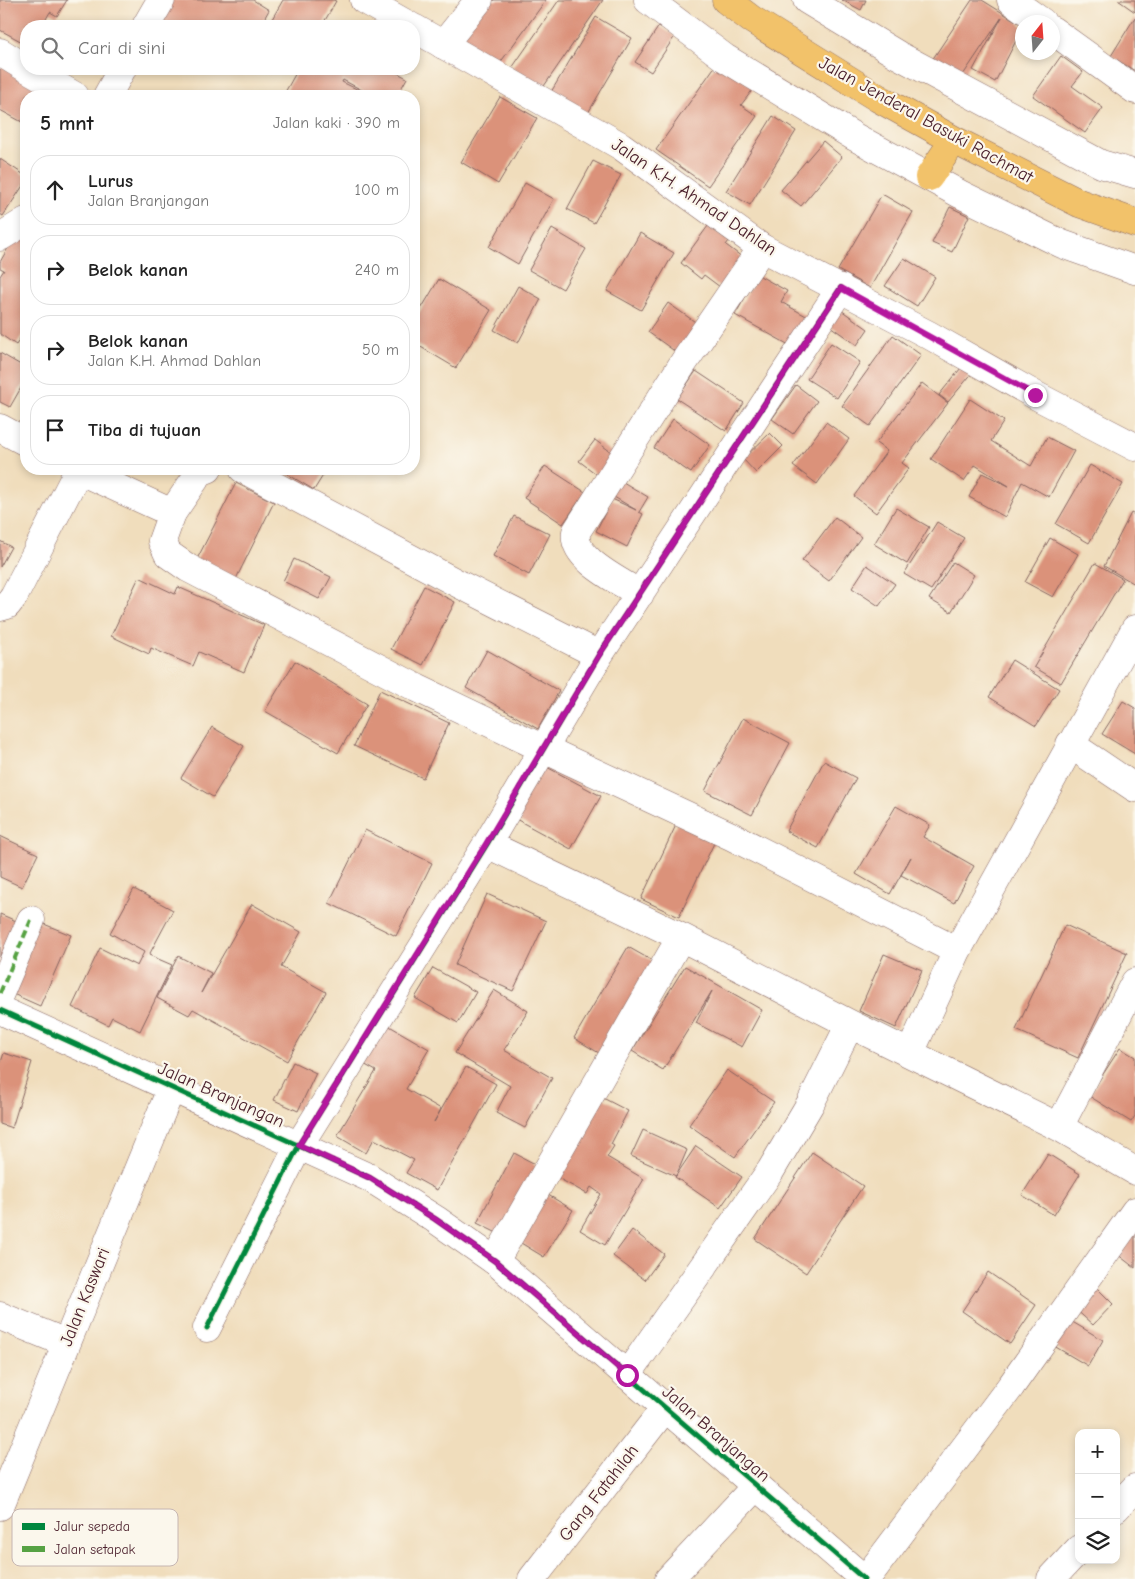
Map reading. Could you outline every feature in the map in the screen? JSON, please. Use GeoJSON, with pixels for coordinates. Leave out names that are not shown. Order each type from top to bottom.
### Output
{"type":"FeatureCollection","features":[{"type":"Feature","properties":{"kind":"main road","name":"Jalan Jenderal Basuki Rachmat"},"geometry":{"type":"LineString","coordinates":[[726,0],[751,19],[878,98],[954,140],[1079,204],[1135,223]]}},
{"type":"Feature","properties":{"kind":"main road"},"geometry":{"type":"LineString","coordinates":[[929,177],[954,140]]}},
{"type":"Feature","properties":{"kind":"street"},"geometry":{"type":"LineString","coordinates":[[149,20],[161,0]]}},
{"type":"Feature","properties":{"kind":"street"},"geometry":{"type":"LineString","coordinates":[[364,0],[399,20]]}},
{"type":"Feature","properties":{"kind":"street"},"geometry":{"type":"LineString","coordinates":[[443,45],[479,0]]}},
{"type":"Feature","properties":{"kind":"street"},"geometry":{"type":"LineString","coordinates":[[648,0],[725,58],[856,137],[929,177],[1062,244],[1135,270]]}},
{"type":"Feature","properties":{"kind":"street"},"geometry":{"type":"LineString","coordinates":[[807,0],[898,55],[1101,164],[1135,174]]}},
{"type":"Feature","properties":{"kind":"street","name":"Jalan K.H. Ahmad Dahlan"},"geometry":{"type":"LineString","coordinates":[[420,32],[621,146],[762,248],[841,288],[1135,447]]}},
{"type":"Feature","properties":{"kind":"street"},"geometry":{"type":"LineString","coordinates":[[1060,36],[1135,90]]}},
{"type":"Feature","properties":{"kind":"street"},"geometry":{"type":"LineString","coordinates":[[0,52],[20,64]]}},
{"type":"Feature","properties":{"kind":"street"},"geometry":{"type":"LineString","coordinates":[[39,75],[65,90]]}},
{"type":"Feature","properties":{"kind":"street"},"geometry":{"type":"LineString","coordinates":[[110,90],[119,75]]}},
{"type":"Feature","properties":{"kind":"street"},"geometry":{"type":"LineString","coordinates":[[0,237],[20,225]]}},
{"type":"Feature","properties":{"kind":"street"},"geometry":{"type":"LineString","coordinates":[[640,594],[588,560],[577,548],[576,532],[684,362],[762,248]]}},
{"type":"Feature","properties":{"kind":"street"},"geometry":{"type":"LineString","coordinates":[[207,1328],[299,1145],[486,844],[599,655],[841,288]]}},
{"type":"Feature","properties":{"kind":"street"},"geometry":{"type":"LineString","coordinates":[[0,428],[20,439]]}},
{"type":"Feature","properties":{"kind":"street"},"geometry":{"type":"LineString","coordinates":[[0,607],[7,605],[14,596],[75,475]]}},
{"type":"Feature","properties":{"kind":"street"},"geometry":{"type":"LineString","coordinates":[[91,475],[172,513]]}},
{"type":"Feature","properties":{"kind":"street"},"geometry":{"type":"LineString","coordinates":[[198,475],[172,513],[162,541],[168,554],[188,568],[417,688],[731,836],[957,950]]}},
{"type":"Feature","properties":{"kind":"street"},"geometry":{"type":"LineString","coordinates":[[253,475],[454,582],[599,655]]}},
{"type":"Feature","properties":{"kind":"street"},"geometry":{"type":"LineString","coordinates":[[910,1053],[957,950],[1135,629]]}},
{"type":"Feature","properties":{"kind":"street"},"geometry":{"type":"LineString","coordinates":[[1070,744],[1135,788]]}},
{"type":"Feature","properties":{"kind":"street"},"geometry":{"type":"LineString","coordinates":[[486,844],[681,937],[850,1024],[1059,1127],[1135,1171]]}},
{"type":"Feature","properties":{"kind":"street"},"geometry":{"type":"LineString","coordinates":[[0,993],[30,920]]}},
{"type":"Feature","properties":{"kind":"street"},"geometry":{"type":"LineString","coordinates":[[495,1261],[681,937]]}},
{"type":"Feature","properties":{"kind":"street"},"geometry":{"type":"LineString","coordinates":[[1059,1127],[1135,982]]}},
{"type":"Feature","properties":{"kind":"street","name":"Jalan Branjangan"},"geometry":{"type":"LineString","coordinates":[[0,1010],[170,1089],[370,1178],[435,1219],[495,1261],[755,1487],[865,1579]]}},
{"type":"Feature","properties":{"kind":"street"},"geometry":{"type":"LineString","coordinates":[[627,1375],[771,1170],[810,1104],[850,1024]]}},
{"type":"Feature","properties":{"kind":"street","name":"Jalan Kaswari"},"geometry":{"type":"LineString","coordinates":[[0,1506],[170,1089]]}},
{"type":"Feature","properties":{"kind":"street"},"geometry":{"type":"LineString","coordinates":[[865,1579],[1011,1386],[1135,1211]]}},
{"type":"Feature","properties":{"kind":"street"},"geometry":{"type":"LineString","coordinates":[[0,1316],[66,1343]]}},
{"type":"Feature","properties":{"kind":"street","name":"Gang Fatahilah"},"geometry":{"type":"LineString","coordinates":[[532,1579],[665,1408]]}},
{"type":"Feature","properties":{"kind":"street"},"geometry":{"type":"LineString","coordinates":[[669,1579],[755,1487]]}},
{"type":"Feature","properties":{"kind":"street"},"geometry":{"type":"LineString","coordinates":[[1120,1504],[1135,1488]]}},
{"type":"Feature","properties":{"kind":"street"},"geometry":{"type":"LineString","coordinates":[[1051,1579],[1075,1553]]}},
{"type":"Feature","properties":{"kind":"building"},"geometry":{"type":"Polygon","coordinates":[[[0,0],[67,0],[57,16],[50,12],[45,20],[20,20],[20,41],[0,30],[0,0]]]}},
{"type":"Feature","properties":{"kind":"building"},"geometry":{"type":"Polygon","coordinates":[[[165,0],[253,0],[269,10],[263,20],[153,20],[165,0]]]}},
{"type":"Feature","properties":{"kind":"building"},"geometry":{"type":"Polygon","coordinates":[[[283,0],[336,1],[325,20],[271,20],[283,0]]]}},
{"type":"Feature","properties":{"kind":"building"},"geometry":{"type":"Polygon","coordinates":[[[489,0],[546,0],[497,67],[459,41],[489,0]]]}},
{"type":"Feature","properties":{"kind":"building"},"geometry":{"type":"Polygon","coordinates":[[[559,0],[603,0],[542,89],[512,68],[559,0]]]}},
{"type":"Feature","properties":{"kind":"building"},"geometry":{"type":"Polygon","coordinates":[[[842,0],[866,0],[861,10],[842,0]]]}},
{"type":"Feature","properties":{"kind":"building"},"geometry":{"type":"Polygon","coordinates":[[[972,0],[982,0],[1015,21],[1015,43],[995,82],[973,70],[1002,17],[961,78],[932,60],[972,0]]]}},
{"type":"Feature","properties":{"kind":"building"},"geometry":{"type":"Polygon","coordinates":[[[1118,0],[1135,0],[1135,12],[1118,0]]]}},
{"type":"Feature","properties":{"kind":"building"},"geometry":{"type":"Polygon","coordinates":[[[596,17],[632,38],[588,113],[551,92],[596,17]]]}},
{"type":"Feature","properties":{"kind":"building"},"geometry":{"type":"Polygon","coordinates":[[[1135,17],[1135,71],[1111,56],[1135,17]]]}},
{"type":"Feature","properties":{"kind":"building"},"geometry":{"type":"Polygon","coordinates":[[[659,26],[675,36],[651,72],[635,62],[659,26]]]}},
{"type":"Feature","properties":{"kind":"building"},"geometry":{"type":"Polygon","coordinates":[[[1061,56],[1083,72],[1072,86],[1103,108],[1085,133],[1033,96],[1061,56]]]}},
{"type":"Feature","properties":{"kind":"building"},"geometry":{"type":"Polygon","coordinates":[[[718,62],[754,88],[741,105],[757,116],[708,186],[656,150],[718,62]]]}},
{"type":"Feature","properties":{"kind":"building"},"geometry":{"type":"Polygon","coordinates":[[[0,65],[40,86],[38,90],[20,90],[20,121],[0,110],[0,65]]]}},
{"type":"Feature","properties":{"kind":"building"},"geometry":{"type":"Polygon","coordinates":[[[295,75],[401,75],[407,78],[400,90],[362,90],[343,80],[342,82],[359,90],[286,90],[295,75]]]}},
{"type":"Feature","properties":{"kind":"building"},"geometry":{"type":"Polygon","coordinates":[[[500,97],[537,118],[498,184],[461,162],[500,97]]]}},
{"type":"Feature","properties":{"kind":"building"},"geometry":{"type":"Polygon","coordinates":[[[773,116],[796,131],[750,205],[726,191],[773,116]]]}},
{"type":"Feature","properties":{"kind":"building"},"geometry":{"type":"Polygon","coordinates":[[[823,141],[842,157],[801,206],[781,190],[823,141]]]}},
{"type":"Feature","properties":{"kind":"building"},"geometry":{"type":"Polygon","coordinates":[[[0,159],[20,172],[20,190],[3,216],[0,214],[0,159]]]}},
{"type":"Feature","properties":{"kind":"building"},"geometry":{"type":"Polygon","coordinates":[[[593,161],[621,175],[594,223],[567,209],[593,161]]]}},
{"type":"Feature","properties":{"kind":"building"},"geometry":{"type":"Polygon","coordinates":[[[525,183],[554,199],[518,264],[489,247],[525,183]]]}},
{"type":"Feature","properties":{"kind":"building"},"geometry":{"type":"Polygon","coordinates":[[[882,194],[913,212],[870,288],[838,270],[882,194]]]}},
{"type":"Feature","properties":{"kind":"building"},"geometry":{"type":"Polygon","coordinates":[[[950,207],[969,216],[952,252],[932,243],[950,207]]]}},
{"type":"Feature","properties":{"kind":"building"},"geometry":{"type":"Polygon","coordinates":[[[708,226],[729,241],[726,245],[742,257],[720,287],[704,275],[701,279],[681,263],[708,226]]]}},
{"type":"Feature","properties":{"kind":"building"},"geometry":{"type":"Polygon","coordinates":[[[552,229],[586,249],[563,289],[529,270],[552,229]]]}},
{"type":"Feature","properties":{"kind":"building"},"geometry":{"type":"Polygon","coordinates":[[[20,230],[20,339],[16,345],[0,334],[0,276],[4,270],[0,268],[0,262],[20,230]]]}},
{"type":"Feature","properties":{"kind":"building"},"geometry":{"type":"Polygon","coordinates":[[[640,233],[674,253],[641,310],[607,291],[640,233]]]}},
{"type":"Feature","properties":{"kind":"building"},"geometry":{"type":"Polygon","coordinates":[[[904,258],[935,277],[917,306],[885,286],[904,258]]]}},
{"type":"Feature","properties":{"kind":"building"},"geometry":{"type":"Polygon","coordinates":[[[758,275],[787,291],[781,302],[808,317],[791,346],[735,315],[758,275]]]}},
{"type":"Feature","properties":{"kind":"building"},"geometry":{"type":"Polygon","coordinates":[[[439,279],[491,310],[456,368],[420,347],[420,311],[439,279]]]}},
{"type":"Feature","properties":{"kind":"building"},"geometry":{"type":"Polygon","coordinates":[[[518,286],[541,299],[518,343],[494,330],[518,286]]]}},
{"type":"Feature","properties":{"kind":"building"},"geometry":{"type":"Polygon","coordinates":[[[668,303],[701,326],[680,355],[648,332],[668,303]]]}},
{"type":"Feature","properties":{"kind":"building"},"geometry":{"type":"Polygon","coordinates":[[[838,308],[868,329],[857,345],[827,324],[838,308]]]}},
{"type":"Feature","properties":{"kind":"building"},"geometry":{"type":"Polygon","coordinates":[[[893,335],[921,355],[870,426],[842,406],[893,335]]]}},
{"type":"Feature","properties":{"kind":"building"},"geometry":{"type":"Polygon","coordinates":[[[831,343],[860,362],[837,398],[807,379],[831,343]]]}},
{"type":"Feature","properties":{"kind":"building"},"geometry":{"type":"Polygon","coordinates":[[[0,353],[20,365],[20,390],[10,407],[0,402],[0,353]]]}},
{"type":"Feature","properties":{"kind":"building"},"geometry":{"type":"Polygon","coordinates":[[[965,363],[974,371],[948,402],[939,395],[965,363]]]}},
{"type":"Feature","properties":{"kind":"building"},"geometry":{"type":"Polygon","coordinates":[[[696,371],[744,403],[726,431],[677,399],[696,371]]]}},
{"type":"Feature","properties":{"kind":"building"},"geometry":{"type":"Polygon","coordinates":[[[922,383],[948,403],[902,463],[909,468],[876,513],[854,496],[887,451],[876,443],[922,383]]]}},
{"type":"Feature","properties":{"kind":"building"},"geometry":{"type":"Polygon","coordinates":[[[796,385],[817,401],[793,434],[772,419],[796,385]]]}},
{"type":"Feature","properties":{"kind":"building"},"geometry":{"type":"Polygon","coordinates":[[[970,399],[1004,421],[991,441],[1031,466],[1047,437],[1074,451],[1049,497],[1022,482],[1005,517],[969,497],[982,473],[1009,486],[975,465],[964,481],[931,459],[970,399]]]}},
{"type":"Feature","properties":{"kind":"building"},"geometry":{"type":"Polygon","coordinates":[[[673,419],[710,445],[691,473],[654,448],[673,419]]]}},
{"type":"Feature","properties":{"kind":"building"},"geometry":{"type":"Polygon","coordinates":[[[826,422],[849,439],[817,484],[793,466],[826,422]]]}},
{"type":"Feature","properties":{"kind":"building"},"geometry":{"type":"Polygon","coordinates":[[[770,433],[783,446],[756,473],[743,459],[770,433]]]}},
{"type":"Feature","properties":{"kind":"building"},"geometry":{"type":"Polygon","coordinates":[[[595,440],[615,455],[599,476],[579,461],[595,440]]]}},
{"type":"Feature","properties":{"kind":"building"},"geometry":{"type":"Polygon","coordinates":[[[1090,465],[1123,484],[1089,543],[1056,524],[1090,465]]]}},
{"type":"Feature","properties":{"kind":"building"},"geometry":{"type":"Polygon","coordinates":[[[545,466],[585,492],[563,524],[524,498],[545,466]]]}},
{"type":"Feature","properties":{"kind":"building"},"geometry":{"type":"Polygon","coordinates":[[[289,475],[323,475],[314,490],[289,475]]]}},
{"type":"Feature","properties":{"kind":"building"},"geometry":{"type":"Polygon","coordinates":[[[618,479],[648,497],[639,512],[643,514],[627,547],[596,531],[612,499],[636,510],[609,494],[618,479]]]}},
{"type":"Feature","properties":{"kind":"building"},"geometry":{"type":"Polygon","coordinates":[[[236,483],[274,502],[234,583],[195,563],[236,483]]]}},
{"type":"Feature","properties":{"kind":"building"},"geometry":{"type":"Polygon","coordinates":[[[896,508],[929,527],[907,564],[874,544],[896,508]]]}},
{"type":"Feature","properties":{"kind":"building"},"geometry":{"type":"Polygon","coordinates":[[[1131,513],[1135,515],[1135,584],[1104,566],[1131,513]]]}},
{"type":"Feature","properties":{"kind":"building"},"geometry":{"type":"Polygon","coordinates":[[[514,516],[550,534],[529,575],[493,556],[514,516]]]}},
{"type":"Feature","properties":{"kind":"building"},"geometry":{"type":"Polygon","coordinates":[[[835,517],[861,537],[829,581],[802,561],[835,517]]]}},
{"type":"Feature","properties":{"kind":"building"},"geometry":{"type":"Polygon","coordinates":[[[937,522],[964,538],[931,590],[904,574],[937,522]]]}},
{"type":"Feature","properties":{"kind":"building"},"geometry":{"type":"Polygon","coordinates":[[[1050,538],[1078,554],[1053,597],[1025,582],[1050,538]]]}},
{"type":"Feature","properties":{"kind":"building"},"geometry":{"type":"Polygon","coordinates":[[[0,541],[11,547],[0,567],[0,541]]]}},
{"type":"Feature","properties":{"kind":"building"},"geometry":{"type":"Polygon","coordinates":[[[294,559],[331,577],[319,599],[283,581],[294,559]]]}},
{"type":"Feature","properties":{"kind":"building"},"geometry":{"type":"Polygon","coordinates":[[[953,562],[974,575],[951,612],[929,599],[953,562]]]}},
{"type":"Feature","properties":{"kind":"building"},"geometry":{"type":"Polygon","coordinates":[[[1095,563],[1123,579],[1061,683],[1034,667],[1095,563]]]}},
{"type":"Feature","properties":{"kind":"building"},"geometry":{"type":"Polygon","coordinates":[[[867,565],[895,584],[879,606],[852,588],[867,565]]]}},
{"type":"Feature","properties":{"kind":"building"},"geometry":{"type":"Polygon","coordinates":[[[139,577],[175,594],[178,587],[264,625],[244,672],[199,652],[193,666],[151,648],[149,654],[111,636],[139,577]]]}},
{"type":"Feature","properties":{"kind":"building"},"geometry":{"type":"Polygon","coordinates":[[[424,586],[455,602],[423,665],[391,649],[424,586]]]}},
{"type":"Feature","properties":{"kind":"building"},"geometry":{"type":"Polygon","coordinates":[[[487,650],[559,691],[538,729],[466,688],[487,650]]]}},
{"type":"Feature","properties":{"kind":"building"},"geometry":{"type":"Polygon","coordinates":[[[1012,660],[1059,689],[1036,726],[989,697],[1012,660]]]}},
{"type":"Feature","properties":{"kind":"building"},"geometry":{"type":"Polygon","coordinates":[[[295,661],[367,704],[338,753],[265,711],[295,661]]]}},
{"type":"Feature","properties":{"kind":"building"},"geometry":{"type":"Polygon","coordinates":[[[380,690],[449,723],[423,778],[354,746],[380,690]]]}},
{"type":"Feature","properties":{"kind":"building"},"geometry":{"type":"Polygon","coordinates":[[[1123,701],[1135,708],[1135,754],[1102,734],[1123,701]]]}},
{"type":"Feature","properties":{"kind":"building"},"geometry":{"type":"Polygon","coordinates":[[[743,718],[790,743],[752,815],[705,791],[743,718]]]}},
{"type":"Feature","properties":{"kind":"building"},"geometry":{"type":"Polygon","coordinates":[[[212,727],[244,746],[213,797],[181,778],[212,727]]]}},
{"type":"Feature","properties":{"kind":"building"},"geometry":{"type":"Polygon","coordinates":[[[824,761],[856,778],[818,848],[786,831],[824,761]]]}},
{"type":"Feature","properties":{"kind":"building"},"geometry":{"type":"Polygon","coordinates":[[[543,765],[601,796],[571,849],[514,818],[543,765]]]}},
{"type":"Feature","properties":{"kind":"building"},"geometry":{"type":"Polygon","coordinates":[[[896,806],[930,825],[923,837],[974,866],[954,903],[901,875],[911,857],[890,894],[856,874],[896,806]]]}},
{"type":"Feature","properties":{"kind":"building"},"geometry":{"type":"Polygon","coordinates":[[[677,823],[715,841],[679,917],[641,899],[677,823]]]}},
{"type":"Feature","properties":{"kind":"building"},"geometry":{"type":"Polygon","coordinates":[[[365,830],[432,863],[396,936],[329,903],[365,830]]]}},
{"type":"Feature","properties":{"kind":"building"},"geometry":{"type":"Polygon","coordinates":[[[0,836],[38,854],[22,887],[0,877],[0,836]]]}},
{"type":"Feature","properties":{"kind":"building"},"geometry":{"type":"Polygon","coordinates":[[[134,889],[173,910],[149,955],[172,965],[140,1031],[112,1017],[108,1025],[72,1007],[100,948],[137,966],[144,952],[110,933],[134,889]]]}},
{"type":"Feature","properties":{"kind":"building"},"geometry":{"type":"Polygon","coordinates":[[[487,894],[546,921],[513,991],[455,965],[487,894]]]}},
{"type":"Feature","properties":{"kind":"building"},"geometry":{"type":"Polygon","coordinates":[[[252,904],[301,932],[281,967],[326,992],[287,1061],[193,1009],[189,1015],[157,998],[178,956],[211,973],[201,993],[252,904]]]}},
{"type":"Feature","properties":{"kind":"building"},"geometry":{"type":"Polygon","coordinates":[[[0,914],[23,924],[0,977],[0,914]]]}},
{"type":"Feature","properties":{"kind":"building"},"geometry":{"type":"Polygon","coordinates":[[[34,920],[71,935],[40,1006],[4,990],[34,920]]]}},
{"type":"Feature","properties":{"kind":"building"},"geometry":{"type":"Polygon","coordinates":[[[1065,925],[1127,953],[1078,1058],[1016,1030],[1065,925]]]}},
{"type":"Feature","properties":{"kind":"building"},"geometry":{"type":"Polygon","coordinates":[[[628,947],[658,964],[604,1056],[574,1038],[628,947]]]}},
{"type":"Feature","properties":{"kind":"building"},"geometry":{"type":"Polygon","coordinates":[[[884,954],[922,970],[896,1028],[859,1011],[884,954]]]}},
{"type":"Feature","properties":{"kind":"building"},"geometry":{"type":"Polygon","coordinates":[[[685,966],[762,1010],[742,1047],[696,1023],[712,991],[663,1070],[632,1051],[685,966]]]}},
{"type":"Feature","properties":{"kind":"building"},"geometry":{"type":"Polygon","coordinates":[[[433,968],[476,992],[458,1023],[415,998],[433,968]]]}},
{"type":"Feature","properties":{"kind":"building"},"geometry":{"type":"Polygon","coordinates":[[[494,990],[528,1011],[504,1050],[552,1078],[525,1128],[496,1113],[510,1086],[455,1053],[494,990]]]}},
{"type":"Feature","properties":{"kind":"building"},"geometry":{"type":"Polygon","coordinates":[[[386,1024],[429,1049],[406,1089],[441,1109],[434,1122],[466,1067],[496,1084],[437,1190],[406,1173],[414,1160],[374,1139],[366,1153],[337,1136],[376,1071],[362,1063],[386,1024]]]}},
{"type":"Feature","properties":{"kind":"building"},"geometry":{"type":"Polygon","coordinates":[[[1120,1048],[1135,1057],[1135,1116],[1131,1122],[1089,1096],[1120,1048]]]}},
{"type":"Feature","properties":{"kind":"building"},"geometry":{"type":"Polygon","coordinates":[[[4,1053],[32,1062],[12,1128],[0,1124],[0,1065],[4,1053]]]}},
{"type":"Feature","properties":{"kind":"building"},"geometry":{"type":"Polygon","coordinates":[[[293,1062],[316,1073],[298,1111],[274,1100],[293,1062]]]}},
{"type":"Feature","properties":{"kind":"building"},"geometry":{"type":"Polygon","coordinates":[[[727,1070],[774,1102],[735,1157],[689,1125],[727,1070]]]}},
{"type":"Feature","properties":{"kind":"building"},"geometry":{"type":"Polygon","coordinates":[[[603,1098],[628,1111],[611,1144],[614,1146],[607,1157],[644,1179],[605,1245],[580,1230],[601,1194],[591,1187],[587,1194],[556,1177],[603,1098]]]}},
{"type":"Feature","properties":{"kind":"building"},"geometry":{"type":"Polygon","coordinates":[[[643,1130],[687,1150],[676,1176],[631,1156],[643,1130]]]}},
{"type":"Feature","properties":{"kind":"building"},"geometry":{"type":"Polygon","coordinates":[[[696,1146],[742,1177],[720,1208],[675,1177],[696,1146]]]}},
{"type":"Feature","properties":{"kind":"building"},"geometry":{"type":"Polygon","coordinates":[[[812,1152],[863,1186],[806,1273],[755,1239],[812,1152]]]}},
{"type":"Feature","properties":{"kind":"building"},"geometry":{"type":"Polygon","coordinates":[[[514,1153],[537,1165],[501,1235],[477,1223],[514,1153]]]}},
{"type":"Feature","properties":{"kind":"building"},"geometry":{"type":"Polygon","coordinates":[[[1048,1154],[1080,1174],[1054,1215],[1022,1195],[1048,1154]]]}},
{"type":"Feature","properties":{"kind":"building"},"geometry":{"type":"Polygon","coordinates":[[[545,1193],[573,1210],[544,1257],[516,1240],[545,1193]]]}},
{"type":"Feature","properties":{"kind":"building"},"geometry":{"type":"Polygon","coordinates":[[[632,1230],[664,1254],[645,1280],[613,1256],[632,1230]]]}},
{"type":"Feature","properties":{"kind":"building"},"geometry":{"type":"Polygon","coordinates":[[[1135,1230],[1135,1268],[1117,1254],[1135,1230]]]}},
{"type":"Feature","properties":{"kind":"building"},"geometry":{"type":"Polygon","coordinates":[[[988,1272],[1036,1305],[1010,1344],[962,1311],[988,1272]]]}},
{"type":"Feature","properties":{"kind":"building"},"geometry":{"type":"Polygon","coordinates":[[[1094,1285],[1113,1304],[1093,1325],[1073,1307],[1094,1285]]]}},
{"type":"Feature","properties":{"kind":"building"},"geometry":{"type":"Polygon","coordinates":[[[1069,1320],[1103,1340],[1088,1366],[1054,1346],[1069,1320]]]}},
{"type":"Feature","properties":{"kind":"marked path"},"geometry":{"type":"LineString","coordinates":[[0,993],[31,920]]}},
{"type":"Feature","properties":{"kind":"cycle path"},"geometry":{"type":"LineString","coordinates":[[207,1328],[299,1145],[487,844],[599,655],[841,288]]}},
{"type":"Feature","properties":{"kind":"cycle path"},"geometry":{"type":"LineString","coordinates":[[0,1010],[370,1178],[435,1219],[495,1261],[864,1579]]}},
{"type":"Feature","properties":{"kind":"route"},"geometry":{"type":"LineString","coordinates":[[627,1375],[495,1261],[435,1219],[370,1178],[299,1145],[486,844],[599,655],[841,288],[929,334],[1035,395]]}}]}
